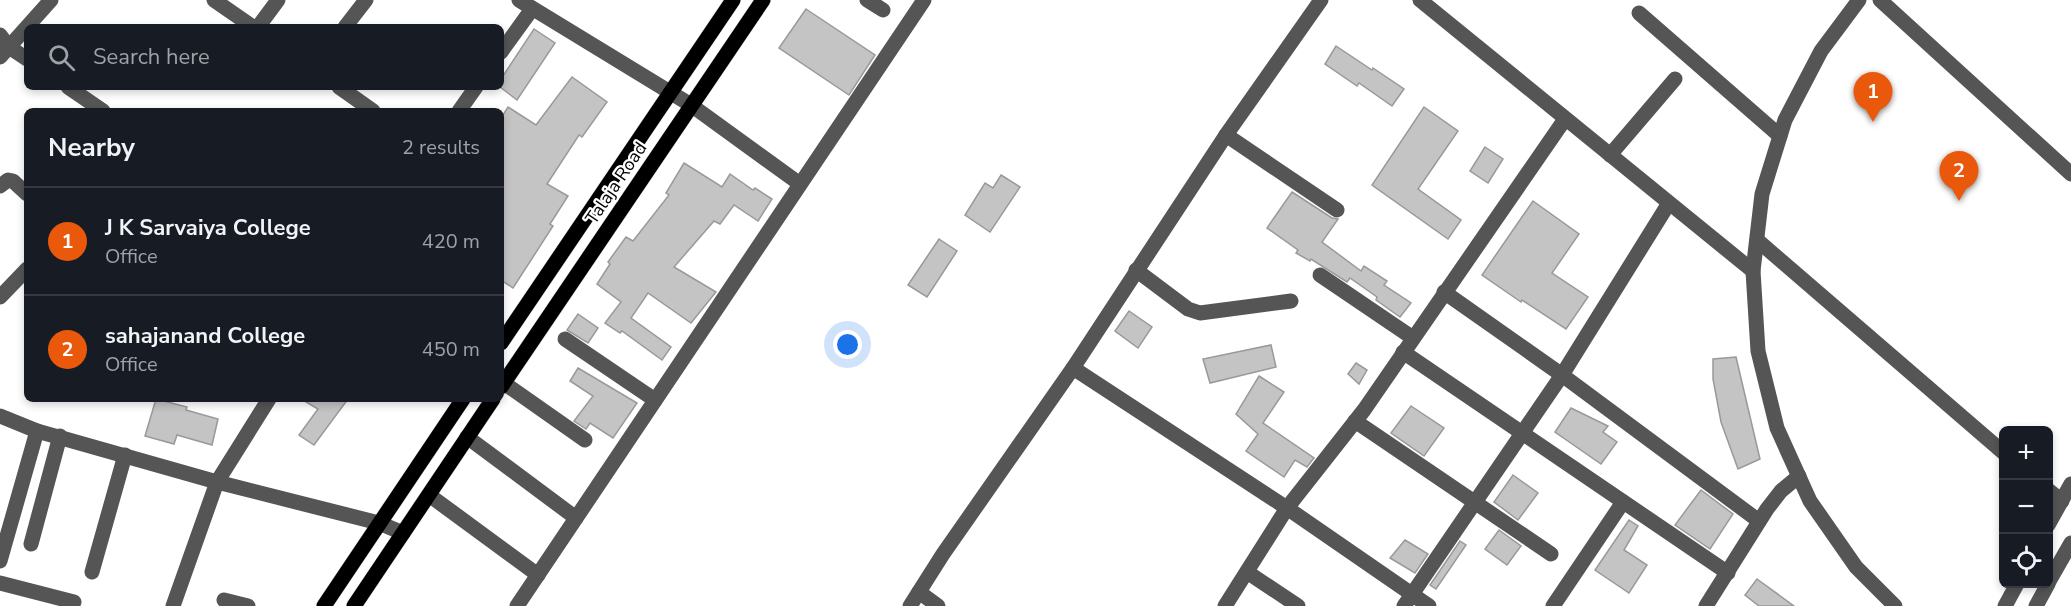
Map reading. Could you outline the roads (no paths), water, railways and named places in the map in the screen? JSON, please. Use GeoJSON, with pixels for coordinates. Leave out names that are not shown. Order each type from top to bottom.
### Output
{"type":"FeatureCollection","features":[{"type":"Feature","properties":{"kind":"main road","name":"Talaja Road"},"geometry":{"type":"LineString","coordinates":[[504,339],[734,0]]}},
{"type":"Feature","properties":{"kind":"main road","name":"Talaja Road"},"geometry":{"type":"LineString","coordinates":[[504,381],[763,0]]}},
{"type":"Feature","properties":{"kind":"main road"},"geometry":{"type":"LineString","coordinates":[[324,606],[461,402]]}},
{"type":"Feature","properties":{"kind":"main road"},"geometry":{"type":"LineString","coordinates":[[354,606],[491,402]]}},
{"type":"Feature","properties":{"kind":"street"},"geometry":{"type":"LineString","coordinates":[[26,24],[51,0]]}},
{"type":"Feature","properties":{"kind":"street"},"geometry":{"type":"LineString","coordinates":[[214,0],[249,24]]}},
{"type":"Feature","properties":{"kind":"street"},"geometry":{"type":"LineString","coordinates":[[260,24],[278,0]]}},
{"type":"Feature","properties":{"kind":"street"},"geometry":{"type":"LineString","coordinates":[[347,24],[366,0]]}},
{"type":"Feature","properties":{"kind":"street"},"geometry":{"type":"LineString","coordinates":[[519,0],[691,105],[800,184]]}},
{"type":"Feature","properties":{"kind":"street"},"geometry":{"type":"LineString","coordinates":[[867,0],[883,10]]}},
{"type":"Feature","properties":{"kind":"street"},"geometry":{"type":"LineString","coordinates":[[517,606],[924,0]]}},
{"type":"Feature","properties":{"kind":"street"},"geometry":{"type":"LineString","coordinates":[[910,606],[1073,368],[1226,135],[1321,0]]}},
{"type":"Feature","properties":{"kind":"street"},"geometry":{"type":"LineString","coordinates":[[1420,0],[1753,271]]}},
{"type":"Feature","properties":{"kind":"street"},"geometry":{"type":"LineString","coordinates":[[1859,0],[1821,51],[1785,120],[1762,194],[1753,271],[1758,351],[1778,428],[1810,501],[1856,567],[1895,606]]}},
{"type":"Feature","properties":{"kind":"street"},"geometry":{"type":"LineString","coordinates":[[1880,0],[2071,174]]}},
{"type":"Feature","properties":{"kind":"street"},"geometry":{"type":"LineString","coordinates":[[504,48],[532,9]]}},
{"type":"Feature","properties":{"kind":"street"},"geometry":{"type":"LineString","coordinates":[[1639,13],[1780,136]]}},
{"type":"Feature","properties":{"kind":"street"},"geometry":{"type":"LineString","coordinates":[[24,26],[3,46],[24,57]]}},
{"type":"Feature","properties":{"kind":"street"},"geometry":{"type":"LineString","coordinates":[[1610,155],[1675,79]]}},
{"type":"Feature","properties":{"kind":"street"},"geometry":{"type":"LineString","coordinates":[[72,90],[99,108]]}},
{"type":"Feature","properties":{"kind":"street"},"geometry":{"type":"LineString","coordinates":[[343,90],[369,108]]}},
{"type":"Feature","properties":{"kind":"street"},"geometry":{"type":"LineString","coordinates":[[461,108],[474,90]]}},
{"type":"Feature","properties":{"kind":"street"},"geometry":{"type":"LineString","coordinates":[[1225,606],[1287,508],[1355,421],[1565,119]]}},
{"type":"Feature","properties":{"kind":"street"},"geometry":{"type":"LineString","coordinates":[[1226,135],[1337,210]]}},
{"type":"Feature","properties":{"kind":"street"},"geometry":{"type":"LineString","coordinates":[[0,186],[8,180],[13,181],[24,191]]}},
{"type":"Feature","properties":{"kind":"street"},"geometry":{"type":"LineString","coordinates":[[1408,600],[1562,375],[1669,203]]}},
{"type":"Feature","properties":{"kind":"street"},"geometry":{"type":"LineString","coordinates":[[1757,240],[1999,449]]}},
{"type":"Feature","properties":{"kind":"street"},"geometry":{"type":"LineString","coordinates":[[1136,270],[1188,309],[1200,313],[1291,300]]}},
{"type":"Feature","properties":{"kind":"street"},"geometry":{"type":"LineString","coordinates":[[0,297],[24,272]]}},
{"type":"Feature","properties":{"kind":"street"},"geometry":{"type":"LineString","coordinates":[[1320,275],[1413,338]]}},
{"type":"Feature","properties":{"kind":"street"},"geometry":{"type":"LineString","coordinates":[[1444,292],[1562,375],[1759,521]]}},
{"type":"Feature","properties":{"kind":"street"},"geometry":{"type":"LineString","coordinates":[[565,339],[655,400]]}},
{"type":"Feature","properties":{"kind":"street"},"geometry":{"type":"LineString","coordinates":[[1403,352],[1728,573]]}},
{"type":"Feature","properties":{"kind":"street"},"geometry":{"type":"LineString","coordinates":[[1073,368],[1287,508],[1408,600],[1429,606]]}},
{"type":"Feature","properties":{"kind":"street"},"geometry":{"type":"LineString","coordinates":[[504,385],[585,440]]}},
{"type":"Feature","properties":{"kind":"street"},"geometry":{"type":"LineString","coordinates":[[173,606],[217,482],[267,402]]}},
{"type":"Feature","properties":{"kind":"street"},"geometry":{"type":"LineString","coordinates":[[0,416],[37,431],[217,482],[379,524],[403,533]]}},
{"type":"Feature","properties":{"kind":"street"},"geometry":{"type":"LineString","coordinates":[[1355,421],[1551,554]]}},
{"type":"Feature","properties":{"kind":"street"},"geometry":{"type":"LineString","coordinates":[[0,561],[37,431]]}},
{"type":"Feature","properties":{"kind":"street"},"geometry":{"type":"LineString","coordinates":[[31,544],[60,436]]}},
{"type":"Feature","properties":{"kind":"street"},"geometry":{"type":"LineString","coordinates":[[467,437],[576,518]]}},
{"type":"Feature","properties":{"kind":"street"},"geometry":{"type":"LineString","coordinates":[[92,572],[125,455]]}},
{"type":"Feature","properties":{"kind":"street"},"geometry":{"type":"LineString","coordinates":[[1706,606],[1759,521],[1781,491],[1799,476]]}},
{"type":"Feature","properties":{"kind":"street"},"geometry":{"type":"LineString","coordinates":[[2053,518],[2071,484]]}},
{"type":"Feature","properties":{"kind":"street"},"geometry":{"type":"LineString","coordinates":[[2053,493],[2062,501]]}},
{"type":"Feature","properties":{"kind":"street"},"geometry":{"type":"LineString","coordinates":[[429,495],[538,575]]}},
{"type":"Feature","properties":{"kind":"street"},"geometry":{"type":"LineString","coordinates":[[1553,606],[1623,502]]}},
{"type":"Feature","properties":{"kind":"street"},"geometry":{"type":"LineString","coordinates":[[2053,574],[2071,543]]}},
{"type":"Feature","properties":{"kind":"street"},"geometry":{"type":"LineString","coordinates":[[1247,572],[1298,606]]}},
{"type":"Feature","properties":{"kind":"street"},"geometry":{"type":"LineString","coordinates":[[0,583],[74,602]]}},
{"type":"Feature","properties":{"kind":"street"},"geometry":{"type":"LineString","coordinates":[[2005,606],[2015,588]]}},
{"type":"Feature","properties":{"kind":"street"},"geometry":{"type":"LineString","coordinates":[[2036,606],[2045,588]]}},
{"type":"Feature","properties":{"kind":"street"},"geometry":{"type":"LineString","coordinates":[[919,591],[938,606]]}},
{"type":"Feature","properties":{"kind":"street"},"geometry":{"type":"LineString","coordinates":[[224,600],[248,606]]}},
{"type":"Feature","properties":{"kind":"place","name":"J K Sarvaiya College"},"geometry":{"type":"Point","coordinates":[1873,122]}},
{"type":"Feature","properties":{"kind":"place","name":"sahajanand College"},"geometry":{"type":"Point","coordinates":[1959,201]}}]}
